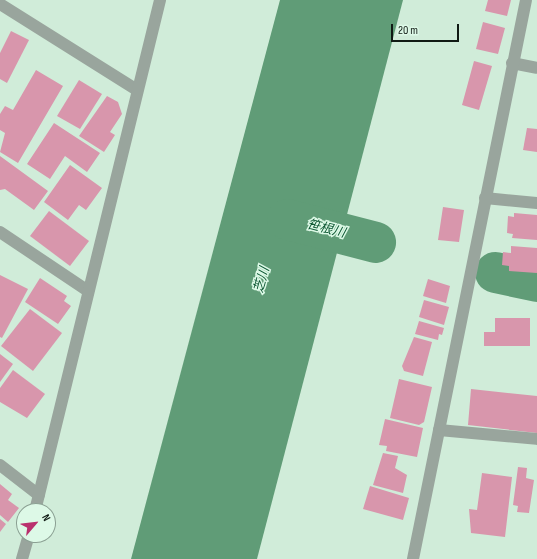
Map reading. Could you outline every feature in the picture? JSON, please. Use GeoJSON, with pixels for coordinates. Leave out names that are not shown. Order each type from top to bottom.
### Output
{"type":"FeatureCollection","features":[{"type":"Feature","properties":{"kind":"street"},"geometry":{"type":"LineString","coordinates":[[37,503],[160,0]]}},
{"type":"Feature","properties":{"kind":"street"},"geometry":{"type":"LineString","coordinates":[[413,559],[512,63],[526,0]]}},
{"type":"Feature","properties":{"kind":"street"},"geometry":{"type":"LineString","coordinates":[[0,4],[137,90]]}},
{"type":"Feature","properties":{"kind":"street"},"geometry":{"type":"LineString","coordinates":[[512,63],[537,68]]}},
{"type":"Feature","properties":{"kind":"street"},"geometry":{"type":"LineString","coordinates":[[485,198],[537,203]]}},
{"type":"Feature","properties":{"kind":"street"},"geometry":{"type":"LineString","coordinates":[[0,232],[88,291]]}},
{"type":"Feature","properties":{"kind":"street"},"geometry":{"type":"LineString","coordinates":[[439,430],[537,439]]}},
{"type":"Feature","properties":{"kind":"street"},"geometry":{"type":"LineString","coordinates":[[0,465],[39,495]]}},
{"type":"Feature","properties":{"kind":"street"},"geometry":{"type":"LineString","coordinates":[[22,559],[27,543]]}},
{"type":"Feature","properties":{"kind":"water","name":"芝川"},"geometry":{"type":"Polygon","coordinates":[[[280,0],[403,0],[257,559],[131,559],[280,0]]]}},
{"type":"Feature","properties":{"kind":"building"},"geometry":{"type":"Polygon","coordinates":[[[488,0],[511,0],[507,16],[485,11],[488,0]]]}},
{"type":"Feature","properties":{"kind":"building"},"geometry":{"type":"Polygon","coordinates":[[[483,22],[505,28],[498,54],[476,49],[483,22]]]}},
{"type":"Feature","properties":{"kind":"building"},"geometry":{"type":"Polygon","coordinates":[[[11,31],[29,40],[7,83],[0,79],[0,53],[11,31]]]}},
{"type":"Feature","properties":{"kind":"building"},"geometry":{"type":"Polygon","coordinates":[[[474,61],[492,66],[479,110],[462,105],[474,61]]]}},
{"type":"Feature","properties":{"kind":"building"},"geometry":{"type":"Polygon","coordinates":[[[36,70],[63,86],[18,163],[0,152],[5,133],[0,130],[0,114],[5,106],[13,110],[36,70]]]}},
{"type":"Feature","properties":{"kind":"building"},"geometry":{"type":"Polygon","coordinates":[[[79,80],[102,94],[80,129],[57,116],[79,80]]]}},
{"type":"Feature","properties":{"kind":"building"},"geometry":{"type":"Polygon","coordinates":[[[107,96],[118,102],[122,114],[110,132],[115,135],[104,152],[79,136],[107,96]]]}},
{"type":"Feature","properties":{"kind":"building"},"geometry":{"type":"Polygon","coordinates":[[[54,123],[100,153],[87,172],[65,156],[50,179],[27,164],[54,123]]]}},
{"type":"Feature","properties":{"kind":"building"},"geometry":{"type":"Polygon","coordinates":[[[527,128],[537,129],[537,152],[523,150],[527,128]]]}},
{"type":"Feature","properties":{"kind":"building"},"geometry":{"type":"Polygon","coordinates":[[[0,156],[48,191],[34,210],[5,189],[0,190],[0,156]]]}},
{"type":"Feature","properties":{"kind":"building"},"geometry":{"type":"Polygon","coordinates":[[[70,165],[102,188],[86,210],[79,205],[68,220],[44,202],[70,165]]]}},
{"type":"Feature","properties":{"kind":"building"},"geometry":{"type":"Polygon","coordinates":[[[443,207],[464,210],[459,242],[438,240],[443,207]]]}},
{"type":"Feature","properties":{"kind":"building"},"geometry":{"type":"Polygon","coordinates":[[[49,211],[89,241],[70,266],[30,236],[49,211]]]}},
{"type":"Feature","properties":{"kind":"building"},"geometry":{"type":"Polygon","coordinates":[[[514,213],[537,215],[537,240],[512,238],[513,234],[507,233],[508,216],[514,217],[514,213]]]}},
{"type":"Feature","properties":{"kind":"building"},"geometry":{"type":"Polygon","coordinates":[[[511,246],[537,248],[537,273],[509,271],[509,266],[502,265],[503,252],[511,253],[511,246]]]}},
{"type":"Feature","properties":{"kind":"building"},"geometry":{"type":"Polygon","coordinates":[[[0,275],[28,289],[2,338],[0,337],[0,275]]]}},
{"type":"Feature","properties":{"kind":"building"},"geometry":{"type":"Polygon","coordinates":[[[40,278],[67,296],[64,301],[71,306],[58,324],[25,302],[40,278]]]}},
{"type":"Feature","properties":{"kind":"building"},"geometry":{"type":"Polygon","coordinates":[[[428,279],[450,286],[446,303],[423,296],[428,279]]]}},
{"type":"Feature","properties":{"kind":"building"},"geometry":{"type":"Polygon","coordinates":[[[424,300],[449,307],[444,325],[419,317],[424,300]]]}},
{"type":"Feature","properties":{"kind":"building"},"geometry":{"type":"Polygon","coordinates":[[[30,309],[62,333],[33,371],[1,346],[30,309]]]}},
{"type":"Feature","properties":{"kind":"building"},"geometry":{"type":"Polygon","coordinates":[[[495,318],[530,318],[530,346],[484,346],[484,332],[495,332],[495,318]]]}},
{"type":"Feature","properties":{"kind":"building"},"geometry":{"type":"Polygon","coordinates":[[[419,321],[444,328],[442,335],[439,334],[438,340],[415,334],[419,321]]]}},
{"type":"Feature","properties":{"kind":"building"},"geometry":{"type":"Polygon","coordinates":[[[414,337],[432,342],[423,376],[404,371],[402,366],[414,337]]]}},
{"type":"Feature","properties":{"kind":"building"},"geometry":{"type":"Polygon","coordinates":[[[0,354],[13,364],[0,382],[0,354]]]}},
{"type":"Feature","properties":{"kind":"building"},"geometry":{"type":"Polygon","coordinates":[[[13,370],[45,394],[27,418],[0,402],[0,388],[13,370]]]}},
{"type":"Feature","properties":{"kind":"building"},"geometry":{"type":"Polygon","coordinates":[[[399,379],[432,387],[424,422],[419,425],[390,418],[399,379]]]}},
{"type":"Feature","properties":{"kind":"building"},"geometry":{"type":"Polygon","coordinates":[[[471,389],[537,396],[537,433],[468,425],[471,389]]]}},
{"type":"Feature","properties":{"kind":"building"},"geometry":{"type":"Polygon","coordinates":[[[385,419],[423,428],[417,457],[386,451],[387,446],[379,445],[385,419]]]}},
{"type":"Feature","properties":{"kind":"building"},"geometry":{"type":"Polygon","coordinates":[[[383,453],[398,456],[395,468],[407,475],[403,493],[373,485],[383,453]]]}},
{"type":"Feature","properties":{"kind":"building"},"geometry":{"type":"Polygon","coordinates":[[[518,467],[527,468],[526,478],[534,480],[529,513],[517,512],[518,506],[513,505],[518,467]]]}},
{"type":"Feature","properties":{"kind":"building"},"geometry":{"type":"Polygon","coordinates":[[[482,473],[512,477],[505,537],[471,533],[469,509],[477,510],[482,473]]]}},
{"type":"Feature","properties":{"kind":"building"},"geometry":{"type":"Polygon","coordinates":[[[0,484],[12,494],[8,500],[16,506],[16,512],[8,522],[0,515],[0,484]]]}},
{"type":"Feature","properties":{"kind":"building"},"geometry":{"type":"Polygon","coordinates":[[[370,486],[409,498],[403,520],[363,509],[370,486]]]}},
{"type":"Feature","properties":{"kind":"building"},"geometry":{"type":"Polygon","coordinates":[[[0,519],[6,524],[0,532],[0,519]]]}},
{"type":"Feature","properties":{"kind":"waterway","name":"笹根川"},"geometry":{"type":"LineString","coordinates":[[287,219],[375,242]]}},
{"type":"Feature","properties":{"kind":"waterway","name":"笹根川"},"geometry":{"type":"LineString","coordinates":[[495,272],[537,281]]}}]}
